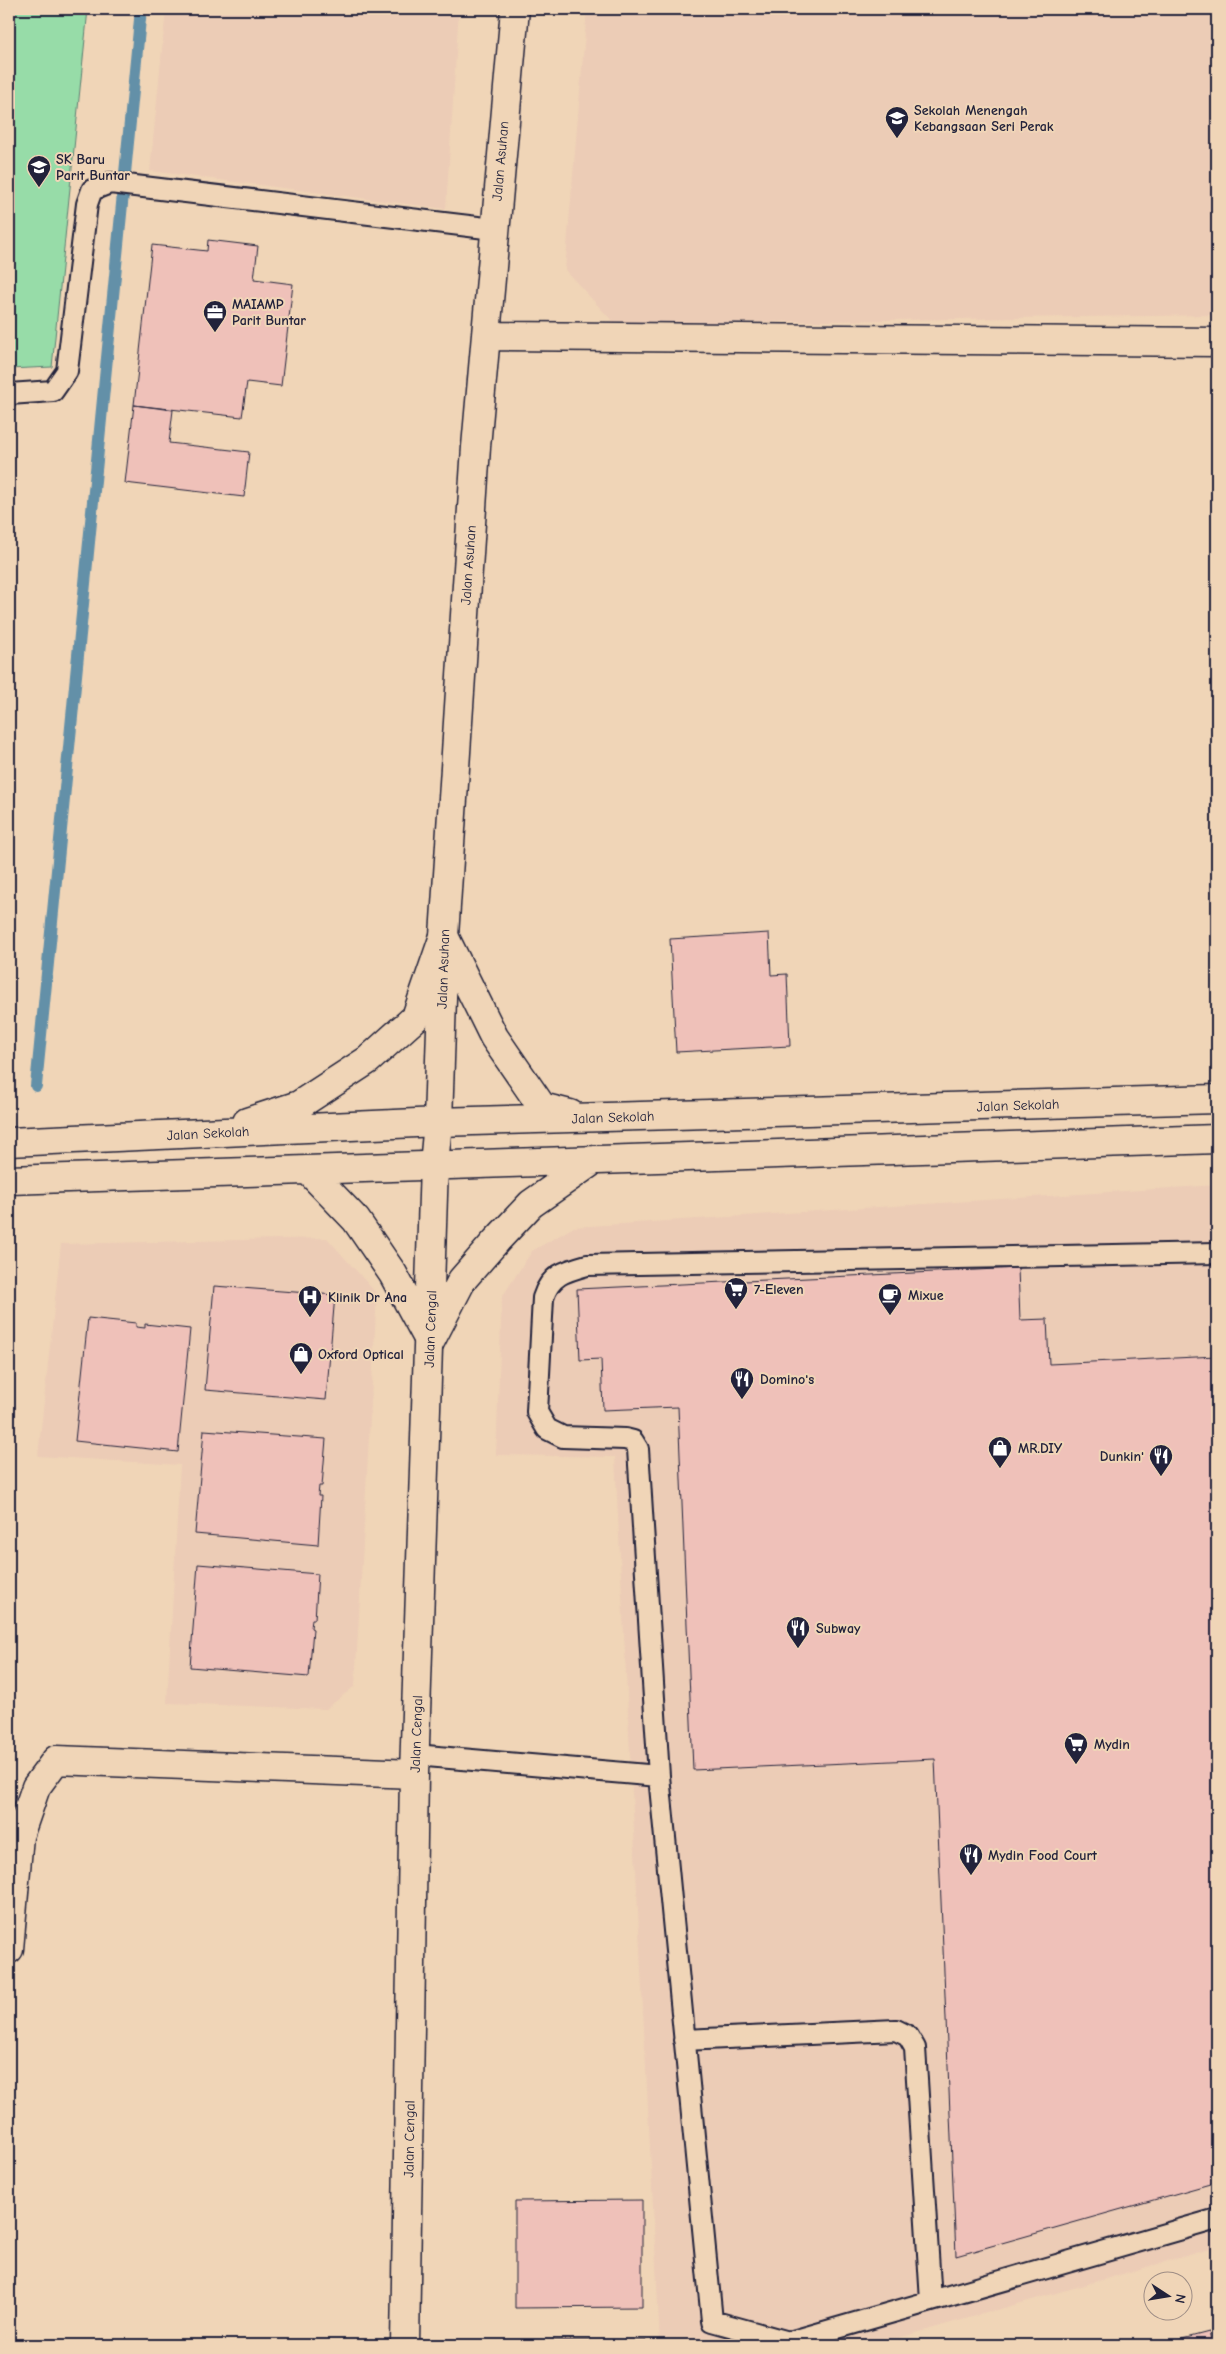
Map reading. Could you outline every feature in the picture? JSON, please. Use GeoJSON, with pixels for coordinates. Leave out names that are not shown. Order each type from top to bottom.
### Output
{"type":"FeatureCollection","features":[{"type":"Feature","properties":{"kind":"street","name":"Jalan Asuhan"},"geometry":{"type":"LineString","coordinates":[[438,1122],[444,936],[475,456],[487,336],[494,229],[514,9]]}},
{"type":"Feature","properties":{"kind":"street"},"geometry":{"type":"LineString","coordinates":[[487,336],[1217,342]]}},
{"type":"Feature","properties":{"kind":"street"},"geometry":{"type":"LineString","coordinates":[[444,936],[494,1036],[542,1107],[586,1118]]}},
{"type":"Feature","properties":{"kind":"street"},"geometry":{"type":"LineString","coordinates":[[209,1133],[299,1106],[368,1060],[416,1017],[444,936]]}},
{"type":"Feature","properties":{"kind":"street","name":"Jalan Sekolah"},"geometry":{"type":"LineString","coordinates":[[9,1142],[438,1122],[1217,1099]]}},
{"type":"Feature","properties":{"kind":"street","name":"Jalan Cengal"},"geometry":{"type":"LineString","coordinates":[[405,2345],[415,1765],[430,1342],[434,1166],[438,1122]]}},
{"type":"Feature","properties":{"kind":"street"},"geometry":{"type":"LineString","coordinates":[[9,1180],[1217,1139]]}},
{"type":"Feature","properties":{"kind":"street"},"geometry":{"type":"LineString","coordinates":[[430,1342],[462,1280],[497,1240],[530,1204],[594,1160]]}},
{"type":"Feature","properties":{"kind":"street"},"geometry":{"type":"LineString","coordinates":[[308,1170],[356,1220],[393,1274],[430,1342]]}},
{"type":"Feature","properties":{"kind":"street"},"geometry":{"type":"LineString","coordinates":[[9,1949],[19,1836],[36,1787],[56,1760],[415,1765]]}},
{"type":"Feature","properties":{"kind":"lane"},"geometry":{"type":"LineString","coordinates":[[9,394],[53,392],[68,371],[87,204],[92,190],[110,183],[494,229]]}},
{"type":"Feature","properties":{"kind":"lane"},"geometry":{"type":"LineString","coordinates":[[1217,1253],[587,1265],[566,1271],[547,1284],[543,1298],[537,1412],[547,1429],[563,1437],[625,1439],[633,1442],[638,1449],[658,1776],[712,2320],[789,2342],[1217,2219]]}},
{"type":"Feature","properties":{"kind":"lane"},"geometry":{"type":"LineString","coordinates":[[415,1765],[658,1776]]}},
{"type":"Feature","properties":{"kind":"lane"},"geometry":{"type":"LineString","coordinates":[[684,2040],[896,2030],[908,2036],[915,2048],[930,2301]]}},
{"type":"Feature","properties":{"kind":"shaded area"},"geometry":{"type":"Polygon","coordinates":[[[166,9],[459,9],[446,209],[150,171],[166,9]]]}},
{"type":"Feature","properties":{"kind":"shaded area","name":"Sekolah Menengah Kebangsaan Seri Perak"},"geometry":{"type":"Polygon","coordinates":[[[587,9],[1217,9],[1217,315],[615,324],[565,270],[587,9]]]}},
{"type":"Feature","properties":{"kind":"shaded area"},"geometry":{"type":"Polygon","coordinates":[[[1217,1185],[1217,2247],[874,2345],[660,2345],[615,1457],[496,1455],[502,1297],[532,1251],[574,1227],[1217,1185]]]}},
{"type":"Feature","properties":{"kind":"shaded area"},"geometry":{"type":"Polygon","coordinates":[[[327,1238],[377,1294],[355,1686],[326,1709],[167,1703],[180,1465],[38,1456],[61,1244],[327,1238]]]}},
{"type":"Feature","properties":{"kind":"green space","name":"SK Baru Parit Buntar"},"geometry":{"type":"Polygon","coordinates":[[[9,9],[88,9],[52,367],[9,369],[9,9]]]}},
{"type":"Feature","properties":{"kind":"building","name":"MAIAMP Parit Buntar"},"geometry":{"type":"Polygon","coordinates":[[[208,240],[258,246],[254,279],[293,284],[281,386],[247,382],[242,417],[134,405],[152,245],[207,251],[208,240]]]}},
{"type":"Feature","properties":{"kind":"building"},"geometry":{"type":"Polygon","coordinates":[[[134,405],[173,410],[169,443],[249,452],[244,497],[125,483],[134,405]]]}},
{"type":"Feature","properties":{"kind":"building"},"geometry":{"type":"Polygon","coordinates":[[[769,933],[771,975],[787,974],[790,1046],[676,1052],[670,939],[769,933]]]}},
{"type":"Feature","properties":{"kind":"building","name":"Mydin"},"geometry":{"type":"Polygon","coordinates":[[[1018,1268],[1020,1320],[1047,1319],[1049,1364],[1217,1356],[1217,2182],[956,2256],[935,1759],[693,1770],[678,1407],[603,1410],[601,1359],[580,1360],[577,1289],[1018,1268]]]}},
{"type":"Feature","properties":{"kind":"building"},"geometry":{"type":"Polygon","coordinates":[[[214,1286],[335,1295],[326,1400],[205,1390],[214,1286]]]}},
{"type":"Feature","properties":{"kind":"building"},"geometry":{"type":"Polygon","coordinates":[[[88,1318],[136,1323],[136,1327],[145,1328],[145,1324],[190,1329],[178,1452],[75,1441],[88,1318]]]}},
{"type":"Feature","properties":{"kind":"building"},"geometry":{"type":"Polygon","coordinates":[[[204,1430],[326,1439],[322,1486],[319,1486],[318,1496],[321,1496],[318,1545],[195,1534],[204,1430]]]}},
{"type":"Feature","properties":{"kind":"building"},"geometry":{"type":"Polygon","coordinates":[[[198,1564],[318,1574],[315,1619],[312,1619],[311,1628],[313,1629],[309,1677],[190,1667],[198,1564]]]}},
{"type":"Feature","properties":{"kind":"building"},"geometry":{"type":"Polygon","coordinates":[[[642,2200],[642,2307],[515,2308],[515,2201],[642,2200]]]}},
{"type":"Feature","properties":{"kind":"building"},"geometry":{"type":"Polygon","coordinates":[[[1209,2332],[1213,2345],[1163,2345],[1163,2344],[1209,2332]]]}},
{"type":"Feature","properties":{"kind":"building"},"geometry":{"type":"Polygon","coordinates":[[[523,2341],[646,2341],[646,2345],[523,2345],[523,2341]]]}},
{"type":"Feature","properties":{"kind":"building"},"geometry":{"type":"Polygon","coordinates":[[[1115,2341],[1116,2345],[1102,2345],[1115,2341]]]}},
{"type":"Feature","properties":{"kind":"waterway"},"geometry":{"type":"LineString","coordinates":[[36,1086],[141,9]]}},
{"type":"Feature","properties":{"kind":"place","name":"Sekolah Menengah Kebangsaan Seri Perak"},"geometry":{"type":"Point","coordinates":[897,139]}},
{"type":"Feature","properties":{"kind":"place","name":"SK Baru Parit Buntar"},"geometry":{"type":"Point","coordinates":[39,188]}},
{"type":"Feature","properties":{"kind":"place","name":"MAIAMP Parit Buntar"},"geometry":{"type":"Point","coordinates":[215,333]}},
{"type":"Feature","properties":{"kind":"place","name":"7-Eleven"},"geometry":{"type":"Point","coordinates":[736,1310]}},
{"type":"Feature","properties":{"kind":"place","name":"Mixue"},"geometry":{"type":"Point","coordinates":[890,1316]}},
{"type":"Feature","properties":{"kind":"place","name":"Klinik Dr Ana"},"geometry":{"type":"Point","coordinates":[310,1318]}},
{"type":"Feature","properties":{"kind":"place","name":"Oxford Optical"},"geometry":{"type":"Point","coordinates":[301,1375]}},
{"type":"Feature","properties":{"kind":"place","name":"Domino's"},"geometry":{"type":"Point","coordinates":[742,1400]}},
{"type":"Feature","properties":{"kind":"place","name":"MR.DIY"},"geometry":{"type":"Point","coordinates":[1000,1469]}},
{"type":"Feature","properties":{"kind":"place","name":"Dunkin'"},"geometry":{"type":"Point","coordinates":[1161,1477]}},
{"type":"Feature","properties":{"kind":"place","name":"Subway"},"geometry":{"type":"Point","coordinates":[798,1649]}},
{"type":"Feature","properties":{"kind":"place","name":"Mydin"},"geometry":{"type":"Point","coordinates":[1076,1765]}},
{"type":"Feature","properties":{"kind":"place","name":"Mydin Food Court"},"geometry":{"type":"Point","coordinates":[971,1876]}}]}
